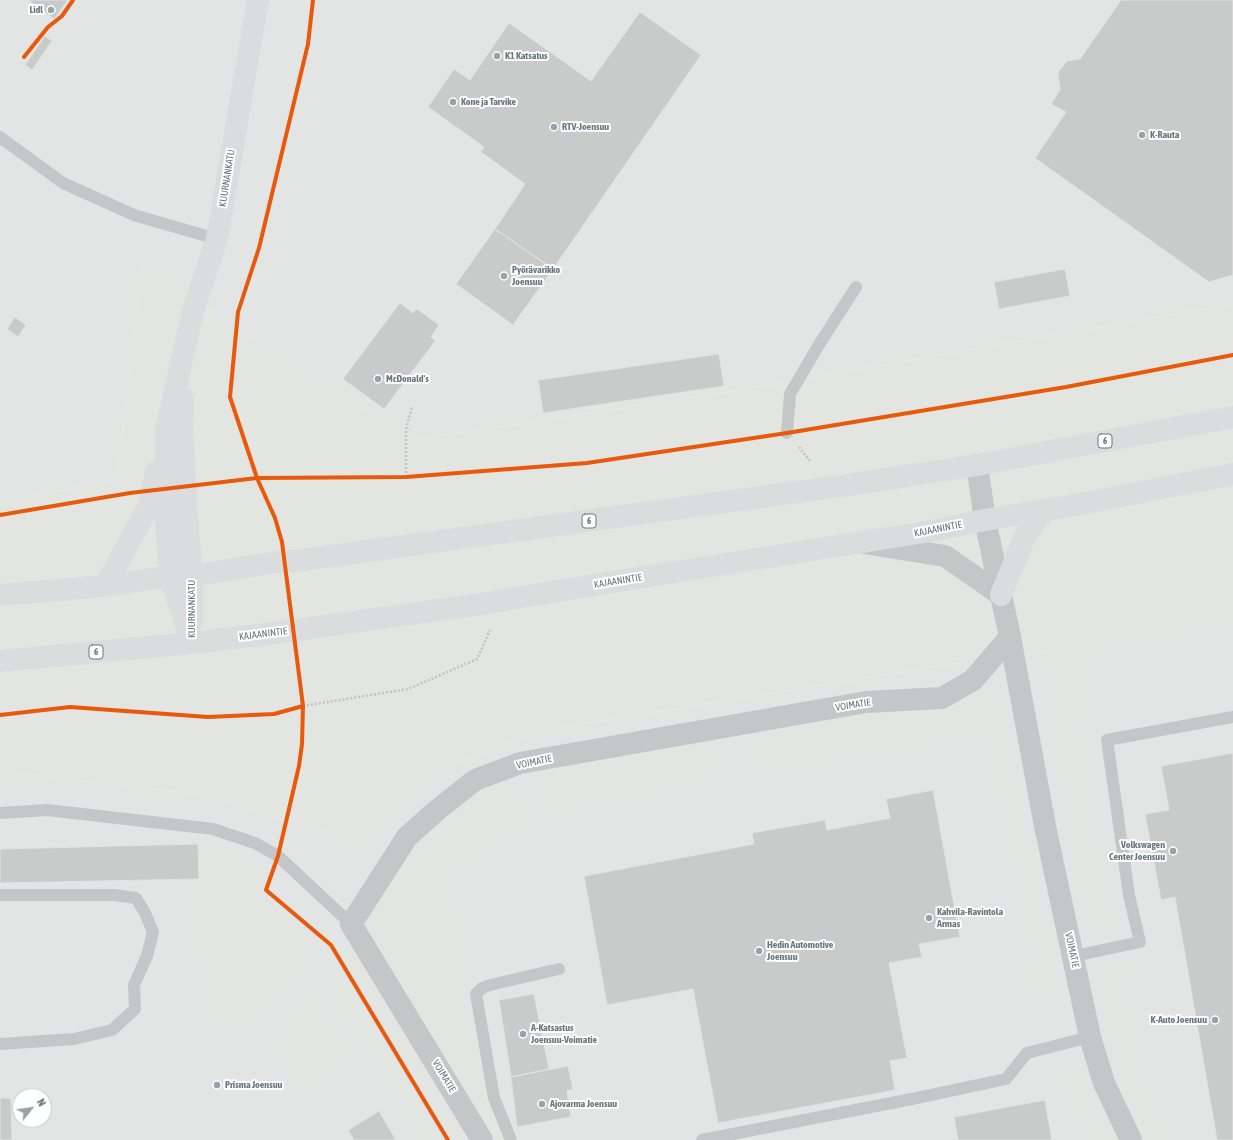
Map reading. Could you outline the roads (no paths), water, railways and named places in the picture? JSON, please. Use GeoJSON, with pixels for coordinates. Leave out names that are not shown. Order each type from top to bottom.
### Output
{"type":"FeatureCollection","features":[{"type":"Feature","properties":{"kind":"main road","name":"KUURNANKATU"},"geometry":{"type":"LineString","coordinates":[[192,643],[170,576],[166,522],[166,430],[193,312],[217,239],[258,0]]}},
{"type":"Feature","properties":{"kind":"main road","name":"KUURNANKATU"},"geometry":{"type":"LineString","coordinates":[[184,353],[182,429],[192,576],[192,643]]}},
{"type":"Feature","properties":{"kind":"main road","name":"6"},"geometry":{"type":"LineString","coordinates":[[0,595],[105,586],[170,576],[192,576],[269,563],[302,560],[848,486],[977,465],[1233,417]]}},
{"type":"Feature","properties":{"kind":"main road"},"geometry":{"type":"LineString","coordinates":[[105,586],[149,506],[166,430]]}},
{"type":"Feature","properties":{"kind":"main road","name":"KAJAANINTIE"},"geometry":{"type":"LineString","coordinates":[[0,661],[192,643],[309,629],[488,603],[931,531],[1233,474]]}},
{"type":"Feature","properties":{"kind":"main road"},"geometry":{"type":"LineString","coordinates":[[1001,595],[1026,536],[1045,510]]}},
{"type":"Feature","properties":{"kind":"street","name":"VOIMATIE"},"geometry":{"type":"LineString","coordinates":[[977,465],[985,520],[1010,637],[1045,826],[1074,956],[1090,1037],[1104,1083],[1131,1140]]}},
{"type":"Feature","properties":{"kind":"street"},"geometry":{"type":"LineString","coordinates":[[859,543],[945,556],[1001,595]]}},
{"type":"Feature","properties":{"kind":"street","name":"VOIMATIE"},"geometry":{"type":"LineString","coordinates":[[482,1140],[351,924],[408,837],[436,811],[475,780],[520,763],[866,702],[942,698],[973,680],[1010,637]]}},
{"type":"Feature","properties":{"kind":"lane"},"geometry":{"type":"LineString","coordinates":[[0,137],[63,183],[98,200],[134,215],[217,239]]}},
{"type":"Feature","properties":{"kind":"lane"},"geometry":{"type":"LineString","coordinates":[[787,433],[790,394],[820,343],[856,287]]}},
{"type":"Feature","properties":{"kind":"lane"},"geometry":{"type":"LineString","coordinates":[[1074,956],[1140,942],[1129,895],[1107,740],[1233,717]]}},
{"type":"Feature","properties":{"kind":"lane"},"geometry":{"type":"LineString","coordinates":[[0,813],[47,810],[213,829],[254,843],[278,856],[351,924]]}},
{"type":"Feature","properties":{"kind":"lane"},"geometry":{"type":"LineString","coordinates":[[0,895],[114,895],[136,898],[153,932],[147,956],[134,985],[135,1009],[112,1030],[74,1039],[0,1044]]}},
{"type":"Feature","properties":{"kind":"lane"},"geometry":{"type":"LineString","coordinates":[[511,1140],[494,1098],[476,994],[482,988],[560,969]]}},
{"type":"Feature","properties":{"kind":"lane"},"geometry":{"type":"LineString","coordinates":[[702,1140],[1006,1079],[1027,1053],[1090,1037]]}},
{"type":"Feature","properties":{"kind":"place","name":"Lidl"},"geometry":{"type":"Point","coordinates":[51,10]}},
{"type":"Feature","properties":{"kind":"place","name":"K1 Katsatus"},"geometry":{"type":"Point","coordinates":[497,56]}},
{"type":"Feature","properties":{"kind":"place","name":"Kone ja Tarvike"},"geometry":{"type":"Point","coordinates":[453,102]}},
{"type":"Feature","properties":{"kind":"place","name":"RTV-Joensuu"},"geometry":{"type":"Point","coordinates":[554,127]}},
{"type":"Feature","properties":{"kind":"place","name":"K-Rauta"},"geometry":{"type":"Point","coordinates":[1142,135]}},
{"type":"Feature","properties":{"kind":"place","name":"Pyörävarikko Joensuu"},"geometry":{"type":"Point","coordinates":[504,276]}},
{"type":"Feature","properties":{"kind":"place","name":"McDonald's"},"geometry":{"type":"Point","coordinates":[378,379]}},
{"type":"Feature","properties":{"kind":"place","name":"Volkswagen Center Joensuu"},"geometry":{"type":"Point","coordinates":[1173,851]}},
{"type":"Feature","properties":{"kind":"place","name":"Kahvila-Ravintola Armas"},"geometry":{"type":"Point","coordinates":[929,918]}},
{"type":"Feature","properties":{"kind":"place","name":"Hedin Automotive Joensuu"},"geometry":{"type":"Point","coordinates":[759,951]}},
{"type":"Feature","properties":{"kind":"place","name":"K-Auto Joensuu"},"geometry":{"type":"Point","coordinates":[1215,1020]}},
{"type":"Feature","properties":{"kind":"place","name":"A-Katsastus Joensuu-Voimatie"},"geometry":{"type":"Point","coordinates":[523,1034]}},
{"type":"Feature","properties":{"kind":"place","name":"Prisma Joensuu"},"geometry":{"type":"Point","coordinates":[217,1085]}},
{"type":"Feature","properties":{"kind":"place","name":"Ajovarma Joensuu"},"geometry":{"type":"Point","coordinates":[542,1104]}}]}
